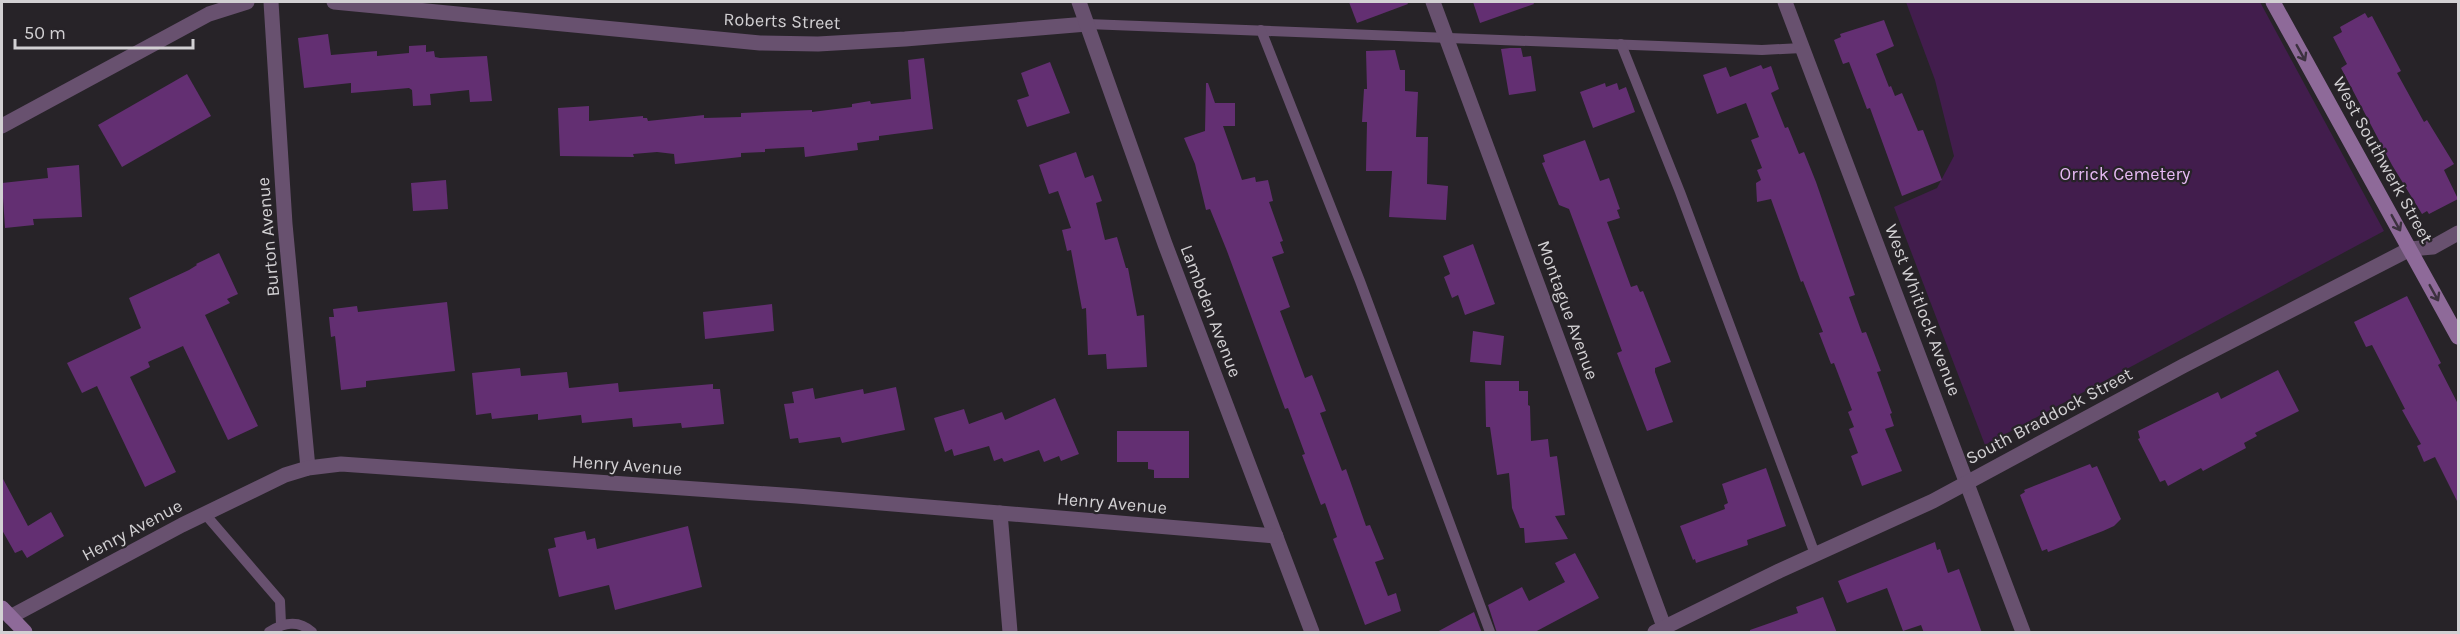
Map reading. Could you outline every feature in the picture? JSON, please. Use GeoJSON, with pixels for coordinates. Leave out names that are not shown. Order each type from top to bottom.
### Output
{"type":"FeatureCollection","features":[{"type":"Feature","properties":{"kind":"street"},"geometry":{"type":"LineString","coordinates":[[2,126],[209,14],[247,2]]}},
{"type":"Feature","properties":{"kind":"street","name":"Burton Avenue"},"geometry":{"type":"LineString","coordinates":[[271,2],[285,224],[308,468]]}},
{"type":"Feature","properties":{"kind":"street","name":"Roberts Street"},"geometry":{"type":"LineString","coordinates":[[334,2],[759,43],[818,44],[872,41],[1087,24]]}},
{"type":"Feature","properties":{"kind":"street","name":"Lambden Avenue"},"geometry":{"type":"LineString","coordinates":[[1079,2],[1165,244],[1312,633]]}},
{"type":"Feature","properties":{"kind":"street","name":"Montague Avenue"},"geometry":{"type":"LineString","coordinates":[[1432,2],[1662,631]]}},
{"type":"Feature","properties":{"kind":"street","name":"West Whitlock Avenue"},"geometry":{"type":"LineString","coordinates":[[1785,2],[2023,633]]}},
{"type":"Feature","properties":{"kind":"street","name":"West Southwerk Street"},"geometry":{"type":"LineString","coordinates":[[2273,2],[2458,337]]}},
{"type":"Feature","properties":{"kind":"street","name":"South Braddock Street"},"geometry":{"type":"LineString","coordinates":[[1662,631],[1815,554],[1933,501],[2183,366],[2410,249],[2433,247],[2458,233]]}},
{"type":"Feature","properties":{"kind":"street","name":"Henry Avenue"},"geometry":{"type":"LineString","coordinates":[[6,612],[285,475],[308,468],[341,464],[1276,536]]}},
{"type":"Feature","properties":{"kind":"street"},"geometry":{"type":"LineString","coordinates":[[1000,513],[1010,633]]}},
{"type":"Feature","properties":{"kind":"street"},"geometry":{"type":"LineString","coordinates":[[6,612],[25,633]]}},
{"type":"Feature","properties":{"kind":"lane"},"geometry":{"type":"LineString","coordinates":[[1087,24],[1762,50],[1802,48]]}},
{"type":"Feature","properties":{"kind":"lane"},"geometry":{"type":"LineString","coordinates":[[1261,30],[1360,281],[1490,633]]}},
{"type":"Feature","properties":{"kind":"lane"},"geometry":{"type":"LineString","coordinates":[[1621,44],[1680,192],[1815,554]]}},
{"type":"Feature","properties":{"kind":"lane"},"geometry":{"type":"LineString","coordinates":[[205,514],[280,601],[281,624]]}},
{"type":"Feature","properties":{"kind":"lane"},"geometry":{"type":"LineString","coordinates":[[268,633],[281,624],[297,623],[312,633]]}},
{"type":"Feature","properties":{"kind":"green space","name":"Orrick Cemetery"},"geometry":{"type":"Polygon","coordinates":[[[1906,2],[2260,2],[2384,231],[1985,445],[1894,207],[1937,188],[1954,156],[1935,80],[1906,2]]]}},
{"type":"Feature","properties":{"kind":"building"},"geometry":{"type":"Polygon","coordinates":[[[1349,2],[1407,2],[1408,4],[1357,23],[1349,2]]]}},
{"type":"Feature","properties":{"kind":"building"},"geometry":{"type":"Polygon","coordinates":[[[1473,2],[1533,2],[1534,4],[1480,23],[1473,2]]]}},
{"type":"Feature","properties":{"kind":"building"},"geometry":{"type":"Polygon","coordinates":[[[2365,13],[2368,18],[2372,16],[2401,71],[2397,73],[2424,122],[2427,120],[2454,164],[2444,170],[2458,199],[2429,214],[2427,211],[2422,214],[2392,165],[2341,68],[2347,64],[2333,37],[2342,32],[2340,27],[2365,13]]]}},
{"type":"Feature","properties":{"kind":"building"},"geometry":{"type":"Polygon","coordinates":[[[1884,20],[1894,46],[1876,54],[1889,87],[1891,86],[1895,96],[1902,93],[1918,131],[1923,130],[1942,180],[1902,196],[1870,108],[1867,109],[1849,62],[1843,64],[1834,40],[1841,37],[1840,34],[1884,20]]]}},
{"type":"Feature","properties":{"kind":"building"},"geometry":{"type":"Polygon","coordinates":[[[328,34],[331,55],[377,51],[377,56],[409,53],[409,46],[426,45],[426,52],[434,51],[435,57],[440,58],[487,56],[492,101],[470,102],[469,90],[430,94],[431,105],[413,106],[412,90],[409,88],[351,93],[351,83],[304,88],[298,38],[328,34]]]}},
{"type":"Feature","properties":{"kind":"building"},"geometry":{"type":"Polygon","coordinates":[[[1521,48],[1523,57],[1531,56],[1536,91],[1509,95],[1501,49],[1521,48]]]}},
{"type":"Feature","properties":{"kind":"building"},"geometry":{"type":"Polygon","coordinates":[[[1395,50],[1400,70],[1405,70],[1405,91],[1418,92],[1416,137],[1428,137],[1427,184],[1448,186],[1446,220],[1389,217],[1392,171],[1366,171],[1367,122],[1362,122],[1364,89],[1367,89],[1366,51],[1395,50]]]}},
{"type":"Feature","properties":{"kind":"building"},"geometry":{"type":"Polygon","coordinates":[[[924,58],[933,129],[879,136],[879,140],[857,143],[858,150],[805,157],[804,147],[765,149],[765,152],[741,153],[741,157],[675,164],[674,154],[657,152],[633,154],[634,157],[560,156],[558,108],[589,106],[589,121],[643,116],[648,121],[704,115],[704,118],[741,117],[741,113],[812,110],[812,112],[852,107],[852,104],[870,101],[871,104],[911,99],[908,60],[924,58]]]}},
{"type":"Feature","properties":{"kind":"building"},"geometry":{"type":"Polygon","coordinates":[[[1050,62],[1070,113],[1027,127],[1017,100],[1029,96],[1021,73],[1050,62]]]}},
{"type":"Feature","properties":{"kind":"building"},"geometry":{"type":"Polygon","coordinates":[[[1761,65],[1763,69],[1771,66],[1779,89],[1771,93],[1785,128],[1788,127],[1799,154],[1804,152],[1816,182],[1855,295],[1849,297],[1862,333],[1866,332],[1881,371],[1877,372],[1892,413],[1890,414],[1894,426],[1885,429],[1902,471],[1862,486],[1851,456],[1858,453],[1849,429],[1854,427],[1848,412],[1852,410],[1834,363],[1831,364],[1819,333],[1823,332],[1803,281],[1801,282],[1771,199],[1757,202],[1756,183],[1761,180],[1757,170],[1762,168],[1751,140],[1759,137],[1746,103],[1717,114],[1703,75],[1726,67],[1730,77],[1761,65]]]}},
{"type":"Feature","properties":{"kind":"building"},"geometry":{"type":"Polygon","coordinates":[[[187,74],[211,116],[122,167],[98,125],[187,74]]]}},
{"type":"Feature","properties":{"kind":"building"},"geometry":{"type":"Polygon","coordinates":[[[1206,83],[1208,83],[1215,103],[1235,103],[1235,126],[1223,126],[1242,180],[1255,177],[1256,182],[1268,180],[1273,201],[1269,202],[1283,241],[1280,242],[1284,253],[1272,257],[1290,307],[1280,311],[1305,378],[1312,375],[1326,411],[1320,413],[1342,471],[1346,469],[1366,526],[1370,525],[1384,559],[1375,562],[1388,596],[1396,593],[1401,611],[1365,625],[1333,539],[1337,537],[1325,503],[1321,505],[1302,455],[1305,454],[1288,408],[1285,409],[1227,251],[1210,209],[1206,210],[1195,164],[1184,138],[1205,131],[1206,83]]]}},
{"type":"Feature","properties":{"kind":"building"},"geometry":{"type":"Polygon","coordinates":[[[1605,83],[1606,87],[1617,83],[1619,90],[1626,87],[1635,112],[1593,128],[1580,92],[1605,83]]]}},
{"type":"Feature","properties":{"kind":"building"},"geometry":{"type":"Polygon","coordinates":[[[1585,140],[1600,181],[1609,178],[1620,209],[1617,210],[1620,218],[1607,222],[1631,287],[1637,285],[1640,292],[1643,291],[1671,362],[1655,368],[1655,372],[1673,422],[1647,431],[1617,353],[1622,351],[1569,209],[1559,205],[1542,163],[1545,162],[1543,155],[1585,140]]]}},
{"type":"Feature","properties":{"kind":"building"},"geometry":{"type":"Polygon","coordinates":[[[1076,152],[1085,178],[1093,175],[1102,201],[1096,203],[1105,240],[1117,237],[1126,268],[1128,268],[1137,316],[1144,315],[1147,367],[1107,369],[1106,354],[1088,355],[1086,308],[1082,309],[1071,250],[1067,251],[1062,230],[1071,228],[1058,191],[1049,194],[1039,165],[1076,152]]]}},
{"type":"Feature","properties":{"kind":"building"},"geometry":{"type":"Polygon","coordinates":[[[79,165],[82,217],[33,219],[34,225],[5,228],[2,183],[48,178],[47,168],[79,165]]]}},
{"type":"Feature","properties":{"kind":"building"},"geometry":{"type":"Polygon","coordinates":[[[446,180],[448,209],[413,211],[411,183],[446,180]]]}},
{"type":"Feature","properties":{"kind":"building"},"geometry":{"type":"Polygon","coordinates":[[[1473,244],[1495,304],[1465,315],[1458,295],[1452,298],[1444,277],[1450,274],[1443,256],[1473,244]]]}},
{"type":"Feature","properties":{"kind":"building"},"geometry":{"type":"Polygon","coordinates":[[[219,253],[238,294],[227,299],[230,303],[205,315],[258,426],[228,440],[183,346],[148,362],[150,367],[130,377],[176,472],[145,487],[97,386],[82,393],[67,363],[141,328],[129,298],[219,253]]]}},
{"type":"Feature","properties":{"kind":"building"},"geometry":{"type":"Polygon","coordinates":[[[2407,296],[2441,363],[2438,365],[2458,404],[2458,503],[2435,457],[2424,462],[2417,446],[2421,444],[2402,410],[2405,409],[2372,345],[2366,347],[2354,322],[2407,296]]]}},
{"type":"Feature","properties":{"kind":"building"},"geometry":{"type":"Polygon","coordinates":[[[447,302],[455,371],[366,381],[366,387],[341,390],[335,336],[331,337],[329,317],[334,317],[333,309],[357,306],[358,312],[447,302]]]}},
{"type":"Feature","properties":{"kind":"building"},"geometry":{"type":"Polygon","coordinates":[[[772,304],[774,331],[705,339],[703,312],[772,304]]]}},
{"type":"Feature","properties":{"kind":"building"},"geometry":{"type":"Polygon","coordinates":[[[1473,331],[1504,336],[1501,365],[1470,362],[1473,331]]]}},
{"type":"Feature","properties":{"kind":"building"},"geometry":{"type":"Polygon","coordinates":[[[520,368],[521,376],[567,372],[569,388],[618,383],[619,392],[713,384],[713,389],[720,389],[724,424],[682,428],[681,423],[633,427],[632,418],[582,423],[581,415],[538,420],[538,414],[492,419],[491,413],[476,415],[472,373],[520,368]]]}},
{"type":"Feature","properties":{"kind":"building"},"geometry":{"type":"Polygon","coordinates":[[[2278,370],[2299,411],[2255,433],[2257,436],[2244,443],[2246,448],[2203,471],[2201,468],[2168,486],[2165,480],[2160,482],[2138,439],[2140,438],[2138,431],[2218,392],[2221,399],[2278,370]]]}},
{"type":"Feature","properties":{"kind":"building"},"geometry":{"type":"Polygon","coordinates":[[[1485,381],[1519,381],[1519,391],[1528,391],[1531,441],[1548,439],[1550,457],[1557,456],[1565,515],[1555,516],[1568,539],[1525,543],[1524,528],[1520,528],[1512,508],[1509,473],[1497,475],[1490,427],[1486,427],[1485,381]]]}},
{"type":"Feature","properties":{"kind":"building"},"geometry":{"type":"Polygon","coordinates":[[[896,387],[905,430],[842,443],[840,437],[799,443],[798,438],[790,439],[784,404],[794,403],[792,392],[813,388],[815,399],[863,389],[864,394],[896,387]]]}},
{"type":"Feature","properties":{"kind":"building"},"geometry":{"type":"Polygon","coordinates":[[[1055,398],[1079,454],[1061,461],[1059,456],[1044,462],[1039,450],[1004,462],[1002,458],[994,461],[989,446],[954,456],[952,449],[945,452],[934,418],[964,409],[969,424],[1002,412],[1005,420],[1055,398]]]}},
{"type":"Feature","properties":{"kind":"building"},"geometry":{"type":"Polygon","coordinates":[[[1117,431],[1189,431],[1189,478],[1154,478],[1154,470],[1148,469],[1148,462],[1117,462],[1117,431]]]}},
{"type":"Feature","properties":{"kind":"building"},"geometry":{"type":"Polygon","coordinates":[[[2090,464],[2092,468],[2097,466],[2121,519],[2114,526],[2103,531],[2048,552],[2047,549],[2042,551],[2020,495],[2025,492],[2024,490],[2090,464]]]}},
{"type":"Feature","properties":{"kind":"building"},"geometry":{"type":"Polygon","coordinates":[[[1766,468],[1786,526],[1747,540],[1748,545],[1696,563],[1680,526],[1725,509],[1724,505],[1728,503],[1722,484],[1766,468]]]}},
{"type":"Feature","properties":{"kind":"building"},"geometry":{"type":"Polygon","coordinates":[[[2,477],[28,526],[51,512],[64,536],[27,558],[22,550],[15,553],[2,530],[2,477]]]}},
{"type":"Feature","properties":{"kind":"building"},"geometry":{"type":"Polygon","coordinates":[[[688,526],[702,587],[615,610],[609,585],[559,597],[548,549],[556,547],[554,538],[585,531],[587,540],[595,538],[597,549],[688,526]]]}},
{"type":"Feature","properties":{"kind":"building"},"geometry":{"type":"Polygon","coordinates":[[[1935,542],[1937,550],[1940,549],[1948,573],[1959,569],[1982,633],[1924,633],[1921,625],[1903,631],[1887,588],[1847,603],[1838,581],[1935,542]]]}},
{"type":"Feature","properties":{"kind":"building"},"geometry":{"type":"Polygon","coordinates":[[[1575,553],[1599,598],[1533,633],[1497,633],[1488,605],[1522,587],[1529,601],[1565,582],[1555,563],[1575,553]]]}},
{"type":"Feature","properties":{"kind":"building"},"geometry":{"type":"Polygon","coordinates":[[[1823,597],[1837,633],[1750,633],[1750,630],[1798,613],[1796,607],[1823,597]]]}},
{"type":"Feature","properties":{"kind":"building"},"geometry":{"type":"Polygon","coordinates":[[[1474,612],[1482,633],[1435,633],[1474,612]]]}}]}
